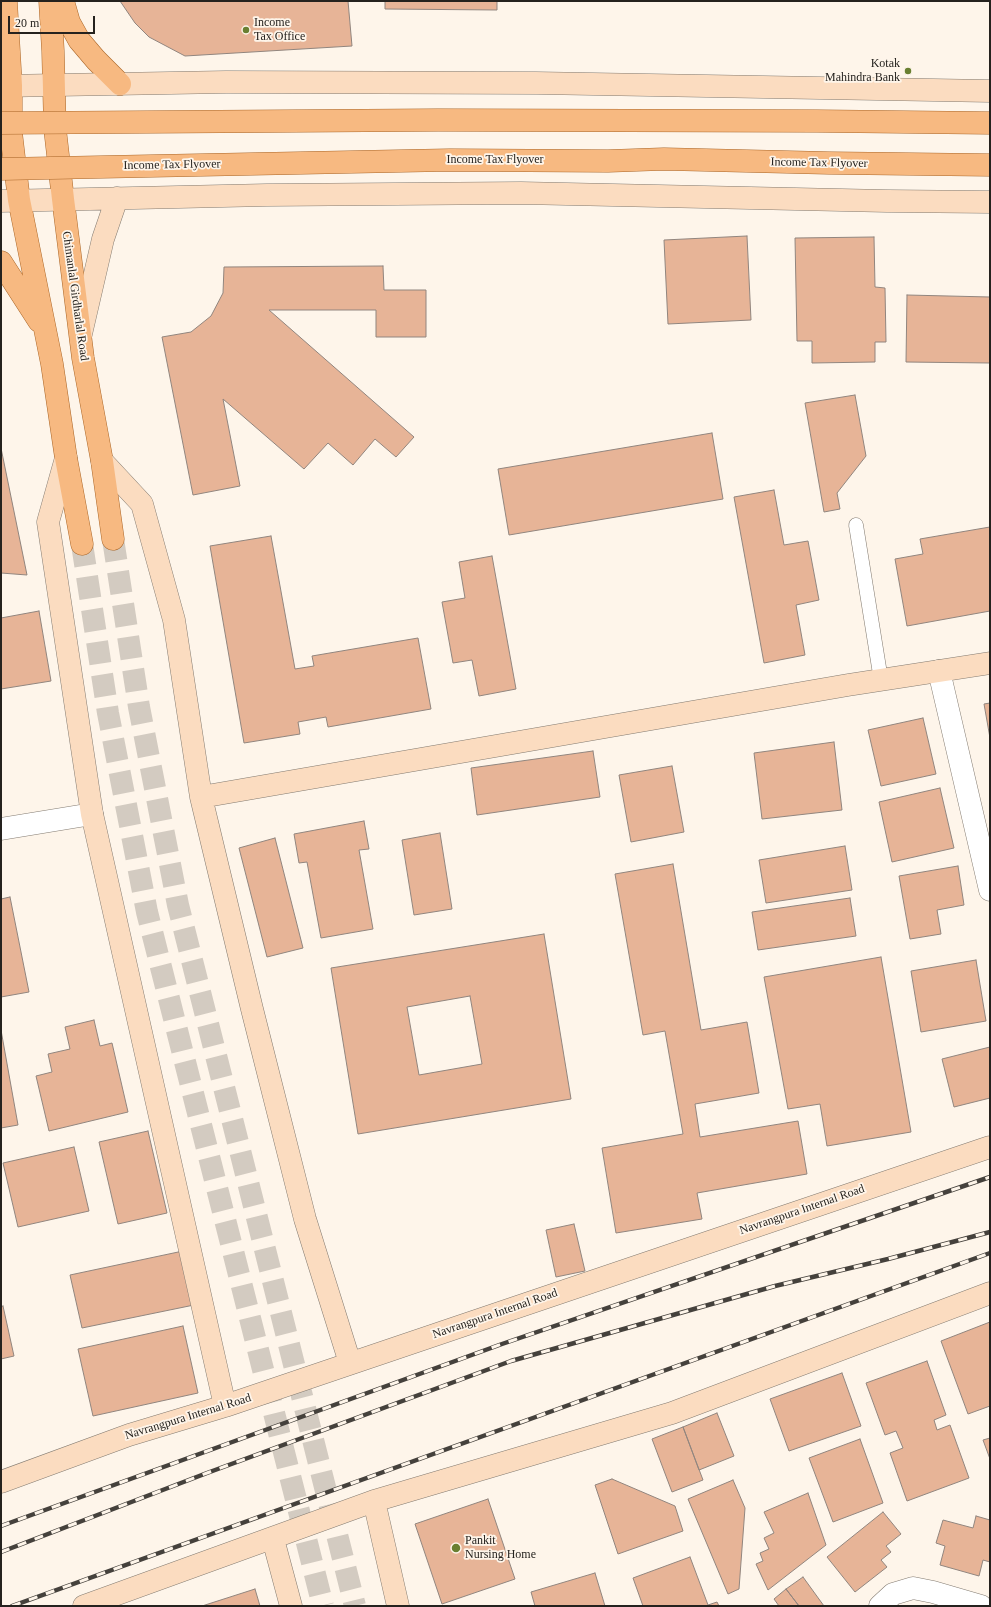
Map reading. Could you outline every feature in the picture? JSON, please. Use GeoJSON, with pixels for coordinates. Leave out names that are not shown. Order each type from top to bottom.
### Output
{"type":"FeatureCollection","features":[{"type":"Feature","properties":{"kind":"main road"},"geometry":{"type":"LineString","coordinates":[[6,1],[6,86],[12,144],[10,200],[46,332],[66,458],[82,544]]}},
{"type":"Feature","properties":{"kind":"main road","name":"Chimanlal Girdharlal Road"},"geometry":{"type":"LineString","coordinates":[[50,1],[56,129],[63,199],[80,337],[102,461],[113,539]]}},
{"type":"Feature","properties":{"kind":"main road"},"geometry":{"type":"LineString","coordinates":[[63,1],[69,22],[79,40],[120,84]]}},
{"type":"Feature","properties":{"kind":"main road"},"geometry":{"type":"LineString","coordinates":[[1,123],[430,120],[990,123]]}},
{"type":"Feature","properties":{"kind":"main road","name":"Income Tax Flyover"},"geometry":{"type":"LineString","coordinates":[[1,169],[450,160],[608,161],[664,159],[828,164],[990,165]]}},
{"type":"Feature","properties":{"kind":"main road"},"geometry":{"type":"LineString","coordinates":[[1,262],[46,332]]}},
{"type":"Feature","properties":{"kind":"street"},"geometry":{"type":"LineString","coordinates":[[6,86],[226,82],[536,83],[990,91]]}},
{"type":"Feature","properties":{"kind":"street"},"geometry":{"type":"LineString","coordinates":[[10,200],[266,195],[521,193],[990,202]]}},
{"type":"Feature","properties":{"kind":"street"},"geometry":{"type":"LineString","coordinates":[[80,337],[103,239],[117,198]]}},
{"type":"Feature","properties":{"kind":"street"},"geometry":{"type":"LineString","coordinates":[[66,458],[48,522],[92,814],[225,1406]]}},
{"type":"Feature","properties":{"kind":"street"},"geometry":{"type":"LineString","coordinates":[[102,461],[142,504],[174,620],[201,797],[252,1009],[305,1219],[350,1364]]}},
{"type":"Feature","properties":{"kind":"street"},"geometry":{"type":"LineString","coordinates":[[201,797],[881,680],[990,663]]}},
{"type":"Feature","properties":{"kind":"street"},"geometry":{"type":"LineString","coordinates":[[939,671],[990,890]]}},
{"type":"Feature","properties":{"kind":"street"},"geometry":{"type":"LineString","coordinates":[[1,829],[92,814]]}},
{"type":"Feature","properties":{"kind":"street","name":"Navrangpura Internal Road"},"geometry":{"type":"LineString","coordinates":[[2,1478],[129,1435],[225,1406],[990,1147]]}},
{"type":"Feature","properties":{"kind":"street"},"geometry":{"type":"LineString","coordinates":[[84,1606],[273,1539],[374,1501],[672,1413],[990,1293]]}},
{"type":"Feature","properties":{"kind":"street"},"geometry":{"type":"LineString","coordinates":[[374,1501],[398,1606]]}},
{"type":"Feature","properties":{"kind":"street"},"geometry":{"type":"LineString","coordinates":[[273,1539],[291,1606]]}},
{"type":"Feature","properties":{"kind":"street"},"geometry":{"type":"LineString","coordinates":[[880,1606],[893,1594],[913,1588],[933,1592],[981,1606]]}},
{"type":"Feature","properties":{"kind":"lane"},"geometry":{"type":"LineString","coordinates":[[856,525],[881,680]]}},
{"type":"Feature","properties":{"kind":"building","name":"Income Tax Office"},"geometry":{"type":"Polygon","coordinates":[[[120,1],[348,1],[352,46],[185,56],[149,37],[135,23],[120,1]]]}},
{"type":"Feature","properties":{"kind":"building"},"geometry":{"type":"Polygon","coordinates":[[[385,1],[497,1],[497,10],[385,9],[385,1]]]}},
{"type":"Feature","properties":{"kind":"building"},"geometry":{"type":"Polygon","coordinates":[[[747,236],[751,320],[668,324],[664,240],[747,236]]]}},
{"type":"Feature","properties":{"kind":"building"},"geometry":{"type":"Polygon","coordinates":[[[874,237],[875,287],[885,288],[886,342],[875,342],[875,362],[812,363],[812,341],[797,341],[795,238],[874,237]]]}},
{"type":"Feature","properties":{"kind":"building"},"geometry":{"type":"Polygon","coordinates":[[[383,266],[384,290],[426,290],[426,337],[376,337],[376,310],[269,310],[414,437],[396,457],[375,439],[353,465],[328,443],[304,469],[223,399],[240,486],[193,495],[162,337],[191,332],[211,316],[223,293],[224,267],[383,266]]]}},
{"type":"Feature","properties":{"kind":"building"},"geometry":{"type":"Polygon","coordinates":[[[907,295],[990,297],[990,363],[906,362],[907,295]]]}},
{"type":"Feature","properties":{"kind":"building"},"geometry":{"type":"Polygon","coordinates":[[[855,395],[866,456],[837,493],[840,509],[824,512],[805,403],[855,395]]]}},
{"type":"Feature","properties":{"kind":"building"},"geometry":{"type":"Polygon","coordinates":[[[712,433],[723,499],[509,535],[498,469],[712,433]]]}},
{"type":"Feature","properties":{"kind":"building"},"geometry":{"type":"Polygon","coordinates":[[[1,448],[27,575],[1,573],[1,448]]]}},
{"type":"Feature","properties":{"kind":"building"},"geometry":{"type":"Polygon","coordinates":[[[774,490],[784,545],[808,541],[819,600],[796,605],[805,655],[764,663],[734,497],[774,490]]]}},
{"type":"Feature","properties":{"kind":"building"},"geometry":{"type":"Polygon","coordinates":[[[990,527],[990,611],[907,626],[895,559],[923,554],[920,539],[990,527]]]}},
{"type":"Feature","properties":{"kind":"building"},"geometry":{"type":"Polygon","coordinates":[[[271,536],[295,669],[314,666],[312,656],[418,638],[431,709],[328,727],[326,717],[298,722],[300,734],[244,743],[210,546],[271,536]]]}},
{"type":"Feature","properties":{"kind":"building"},"geometry":{"type":"Polygon","coordinates":[[[492,556],[516,689],[479,696],[472,660],[453,663],[442,602],[465,598],[459,562],[492,556]]]}},
{"type":"Feature","properties":{"kind":"building"},"geometry":{"type":"Polygon","coordinates":[[[39,611],[51,681],[1,689],[1,618],[39,611]]]}},
{"type":"Feature","properties":{"kind":"building"},"geometry":{"type":"Polygon","coordinates":[[[990,703],[990,738],[984,704],[990,703]]]}},
{"type":"Feature","properties":{"kind":"building"},"geometry":{"type":"Polygon","coordinates":[[[923,718],[936,774],[881,786],[868,730],[923,718]]]}},
{"type":"Feature","properties":{"kind":"building"},"geometry":{"type":"Polygon","coordinates":[[[834,742],[842,810],[762,819],[754,753],[834,742]]]}},
{"type":"Feature","properties":{"kind":"building"},"geometry":{"type":"Polygon","coordinates":[[[593,751],[600,797],[477,815],[471,768],[593,751]]]}},
{"type":"Feature","properties":{"kind":"building"},"geometry":{"type":"Polygon","coordinates":[[[672,766],[684,832],[631,842],[619,775],[672,766]]]}},
{"type":"Feature","properties":{"kind":"building"},"geometry":{"type":"Polygon","coordinates":[[[940,788],[954,848],[892,862],[879,802],[940,788]]]}},
{"type":"Feature","properties":{"kind":"building"},"geometry":{"type":"Polygon","coordinates":[[[364,821],[369,849],[359,850],[373,929],[321,938],[307,862],[299,863],[294,834],[364,821]]]}},
{"type":"Feature","properties":{"kind":"building"},"geometry":{"type":"Polygon","coordinates":[[[440,833],[452,909],[414,915],[402,840],[440,833]]]}},
{"type":"Feature","properties":{"kind":"building"},"geometry":{"type":"Polygon","coordinates":[[[275,838],[303,948],[267,957],[239,848],[275,838]]]}},
{"type":"Feature","properties":{"kind":"building"},"geometry":{"type":"Polygon","coordinates":[[[845,846],[852,890],[766,903],[759,860],[845,846]]]}},
{"type":"Feature","properties":{"kind":"building"},"geometry":{"type":"Polygon","coordinates":[[[673,864],[701,1030],[747,1022],[759,1093],[695,1104],[700,1137],[798,1121],[807,1174],[697,1193],[702,1219],[616,1233],[602,1148],[683,1134],[665,1031],[643,1035],[615,874],[673,864]]]}},
{"type":"Feature","properties":{"kind":"building"},"geometry":{"type":"Polygon","coordinates":[[[958,866],[964,905],[937,910],[941,934],[910,939],[899,876],[958,866]]]}},
{"type":"Feature","properties":{"kind":"building"},"geometry":{"type":"Polygon","coordinates":[[[10,897],[29,992],[1,997],[1,899],[10,897]]]}},
{"type":"Feature","properties":{"kind":"building"},"geometry":{"type":"Polygon","coordinates":[[[850,898],[856,936],[758,950],[752,912],[850,898]]]}},
{"type":"Feature","properties":{"kind":"building"},"geometry":{"type":"Polygon","coordinates":[[[544,934],[571,1099],[358,1134],[331,968],[544,934]],[[470,996],[407,1007],[419,1075],[482,1064],[470,996]]]}},
{"type":"Feature","properties":{"kind":"building"},"geometry":{"type":"Polygon","coordinates":[[[881,957],[911,1132],[827,1146],[820,1104],[788,1109],[764,977],[881,957]]]}},
{"type":"Feature","properties":{"kind":"building"},"geometry":{"type":"Polygon","coordinates":[[[976,960],[986,1021],[921,1032],[911,971],[976,960]]]}},
{"type":"Feature","properties":{"kind":"building"},"geometry":{"type":"Polygon","coordinates":[[[94,1020],[100,1046],[112,1043],[128,1112],[49,1131],[36,1076],[52,1072],[48,1054],[70,1049],[65,1027],[94,1020]]]}},
{"type":"Feature","properties":{"kind":"building"},"geometry":{"type":"Polygon","coordinates":[[[1,1030],[18,1125],[1,1128],[1,1030]]]}},
{"type":"Feature","properties":{"kind":"building"},"geometry":{"type":"Polygon","coordinates":[[[990,1047],[990,1098],[954,1107],[942,1059],[990,1047]]]}},
{"type":"Feature","properties":{"kind":"building"},"geometry":{"type":"Polygon","coordinates":[[[148,1131],[167,1213],[118,1224],[99,1142],[148,1131]]]}},
{"type":"Feature","properties":{"kind":"building"},"geometry":{"type":"Polygon","coordinates":[[[74,1147],[89,1211],[18,1227],[3,1163],[74,1147]]]}},
{"type":"Feature","properties":{"kind":"building"},"geometry":{"type":"Polygon","coordinates":[[[574,1224],[585,1271],[556,1277],[546,1230],[574,1224]]]}},
{"type":"Feature","properties":{"kind":"building"},"geometry":{"type":"Polygon","coordinates":[[[183,1251],[194,1305],[82,1328],[70,1275],[183,1251]]]}},
{"type":"Feature","properties":{"kind":"building"},"geometry":{"type":"Polygon","coordinates":[[[3,1306],[14,1356],[1,1359],[1,1307],[3,1306]]]}},
{"type":"Feature","properties":{"kind":"building"},"geometry":{"type":"Polygon","coordinates":[[[990,1322],[990,1406],[968,1414],[941,1341],[990,1322]]]}},
{"type":"Feature","properties":{"kind":"building"},"geometry":{"type":"Polygon","coordinates":[[[183,1326],[198,1393],[93,1416],[78,1349],[183,1326]]]}},
{"type":"Feature","properties":{"kind":"building"},"geometry":{"type":"Polygon","coordinates":[[[927,1361],[946,1415],[934,1420],[937,1430],[950,1425],[969,1478],[907,1501],[890,1453],[903,1448],[896,1431],[885,1435],[866,1383],[927,1361]]]}},
{"type":"Feature","properties":{"kind":"building"},"geometry":{"type":"Polygon","coordinates":[[[842,1373],[861,1426],[789,1451],[770,1399],[842,1373]]]}},
{"type":"Feature","properties":{"kind":"building"},"geometry":{"type":"Polygon","coordinates":[[[717,1413],[734,1456],[699,1470],[683,1427],[717,1413]]]}},
{"type":"Feature","properties":{"kind":"building"},"geometry":{"type":"Polygon","coordinates":[[[683,1427],[703,1480],[672,1492],[652,1439],[683,1427]]]}},
{"type":"Feature","properties":{"kind":"building"},"geometry":{"type":"Polygon","coordinates":[[[990,1438],[990,1459],[983,1440],[990,1438]]]}},
{"type":"Feature","properties":{"kind":"building"},"geometry":{"type":"Polygon","coordinates":[[[860,1439],[883,1503],[833,1522],[809,1458],[860,1439]]]}},
{"type":"Feature","properties":{"kind":"building"},"geometry":{"type":"Polygon","coordinates":[[[612,1479],[675,1506],[683,1531],[618,1554],[595,1485],[612,1479]]]}},
{"type":"Feature","properties":{"kind":"building"},"geometry":{"type":"Polygon","coordinates":[[[733,1480],[745,1508],[739,1589],[728,1594],[688,1499],[733,1480]]]}},
{"type":"Feature","properties":{"kind":"building"},"geometry":{"type":"Polygon","coordinates":[[[808,1493],[826,1545],[768,1590],[756,1564],[763,1561],[760,1553],[769,1549],[764,1538],[774,1533],[764,1512],[808,1493]]]}},
{"type":"Feature","properties":{"kind":"building"},"geometry":{"type":"Polygon","coordinates":[[[488,1499],[515,1579],[442,1604],[415,1524],[488,1499]]]}},
{"type":"Feature","properties":{"kind":"building"},"geometry":{"type":"Polygon","coordinates":[[[883,1512],[901,1534],[886,1546],[891,1552],[881,1560],[887,1567],[855,1592],[827,1557],[883,1512]]]}},
{"type":"Feature","properties":{"kind":"building"},"geometry":{"type":"Polygon","coordinates":[[[976,1516],[990,1520],[990,1562],[983,1560],[979,1576],[940,1565],[945,1546],[936,1543],[943,1520],[973,1528],[976,1516]]]}},
{"type":"Feature","properties":{"kind":"building"},"geometry":{"type":"Polygon","coordinates":[[[690,1557],[708,1605],[717,1602],[719,1606],[643,1606],[633,1578],[690,1557]]]}},
{"type":"Feature","properties":{"kind":"building"},"geometry":{"type":"Polygon","coordinates":[[[595,1573],[605,1606],[535,1606],[531,1592],[595,1573]]]}},
{"type":"Feature","properties":{"kind":"building"},"geometry":{"type":"Polygon","coordinates":[[[803,1577],[824,1606],[799,1606],[786,1589],[803,1577]]]}},
{"type":"Feature","properties":{"kind":"building"},"geometry":{"type":"Polygon","coordinates":[[[255,1589],[260,1606],[202,1606],[255,1589]]]}},
{"type":"Feature","properties":{"kind":"building"},"geometry":{"type":"Polygon","coordinates":[[[786,1589],[799,1606],[779,1606],[774,1599],[786,1589]]]}},
{"type":"Feature","properties":{"kind":"tunnel"},"geometry":{"type":"LineString","coordinates":[[113,539],[139,707],[178,905],[355,1606]]}},
{"type":"Feature","properties":{"kind":"tunnel"},"geometry":{"type":"LineString","coordinates":[[82,544],[108,713],[147,912],[323,1606]]}},
{"type":"Feature","properties":{"kind":"railway"},"geometry":{"type":"LineString","coordinates":[[1,1526],[502,1344],[990,1177]]}},
{"type":"Feature","properties":{"kind":"railway"},"geometry":{"type":"LineString","coordinates":[[1,1552],[207,1473],[511,1361],[775,1286],[888,1259],[990,1232]]}},
{"type":"Feature","properties":{"kind":"railway"},"geometry":{"type":"LineString","coordinates":[[12,1606],[990,1253]]}},
{"type":"Feature","properties":{"kind":"place","name":"Income Tax Office"},"geometry":{"type":"Point","coordinates":[246,30]}},
{"type":"Feature","properties":{"kind":"place","name":"Kotak Mahindra Bank"},"geometry":{"type":"Point","coordinates":[908,71]}},
{"type":"Feature","properties":{"kind":"place","name":"Pankit Nursing Home"},"geometry":{"type":"Point","coordinates":[456,1548]}}]}
